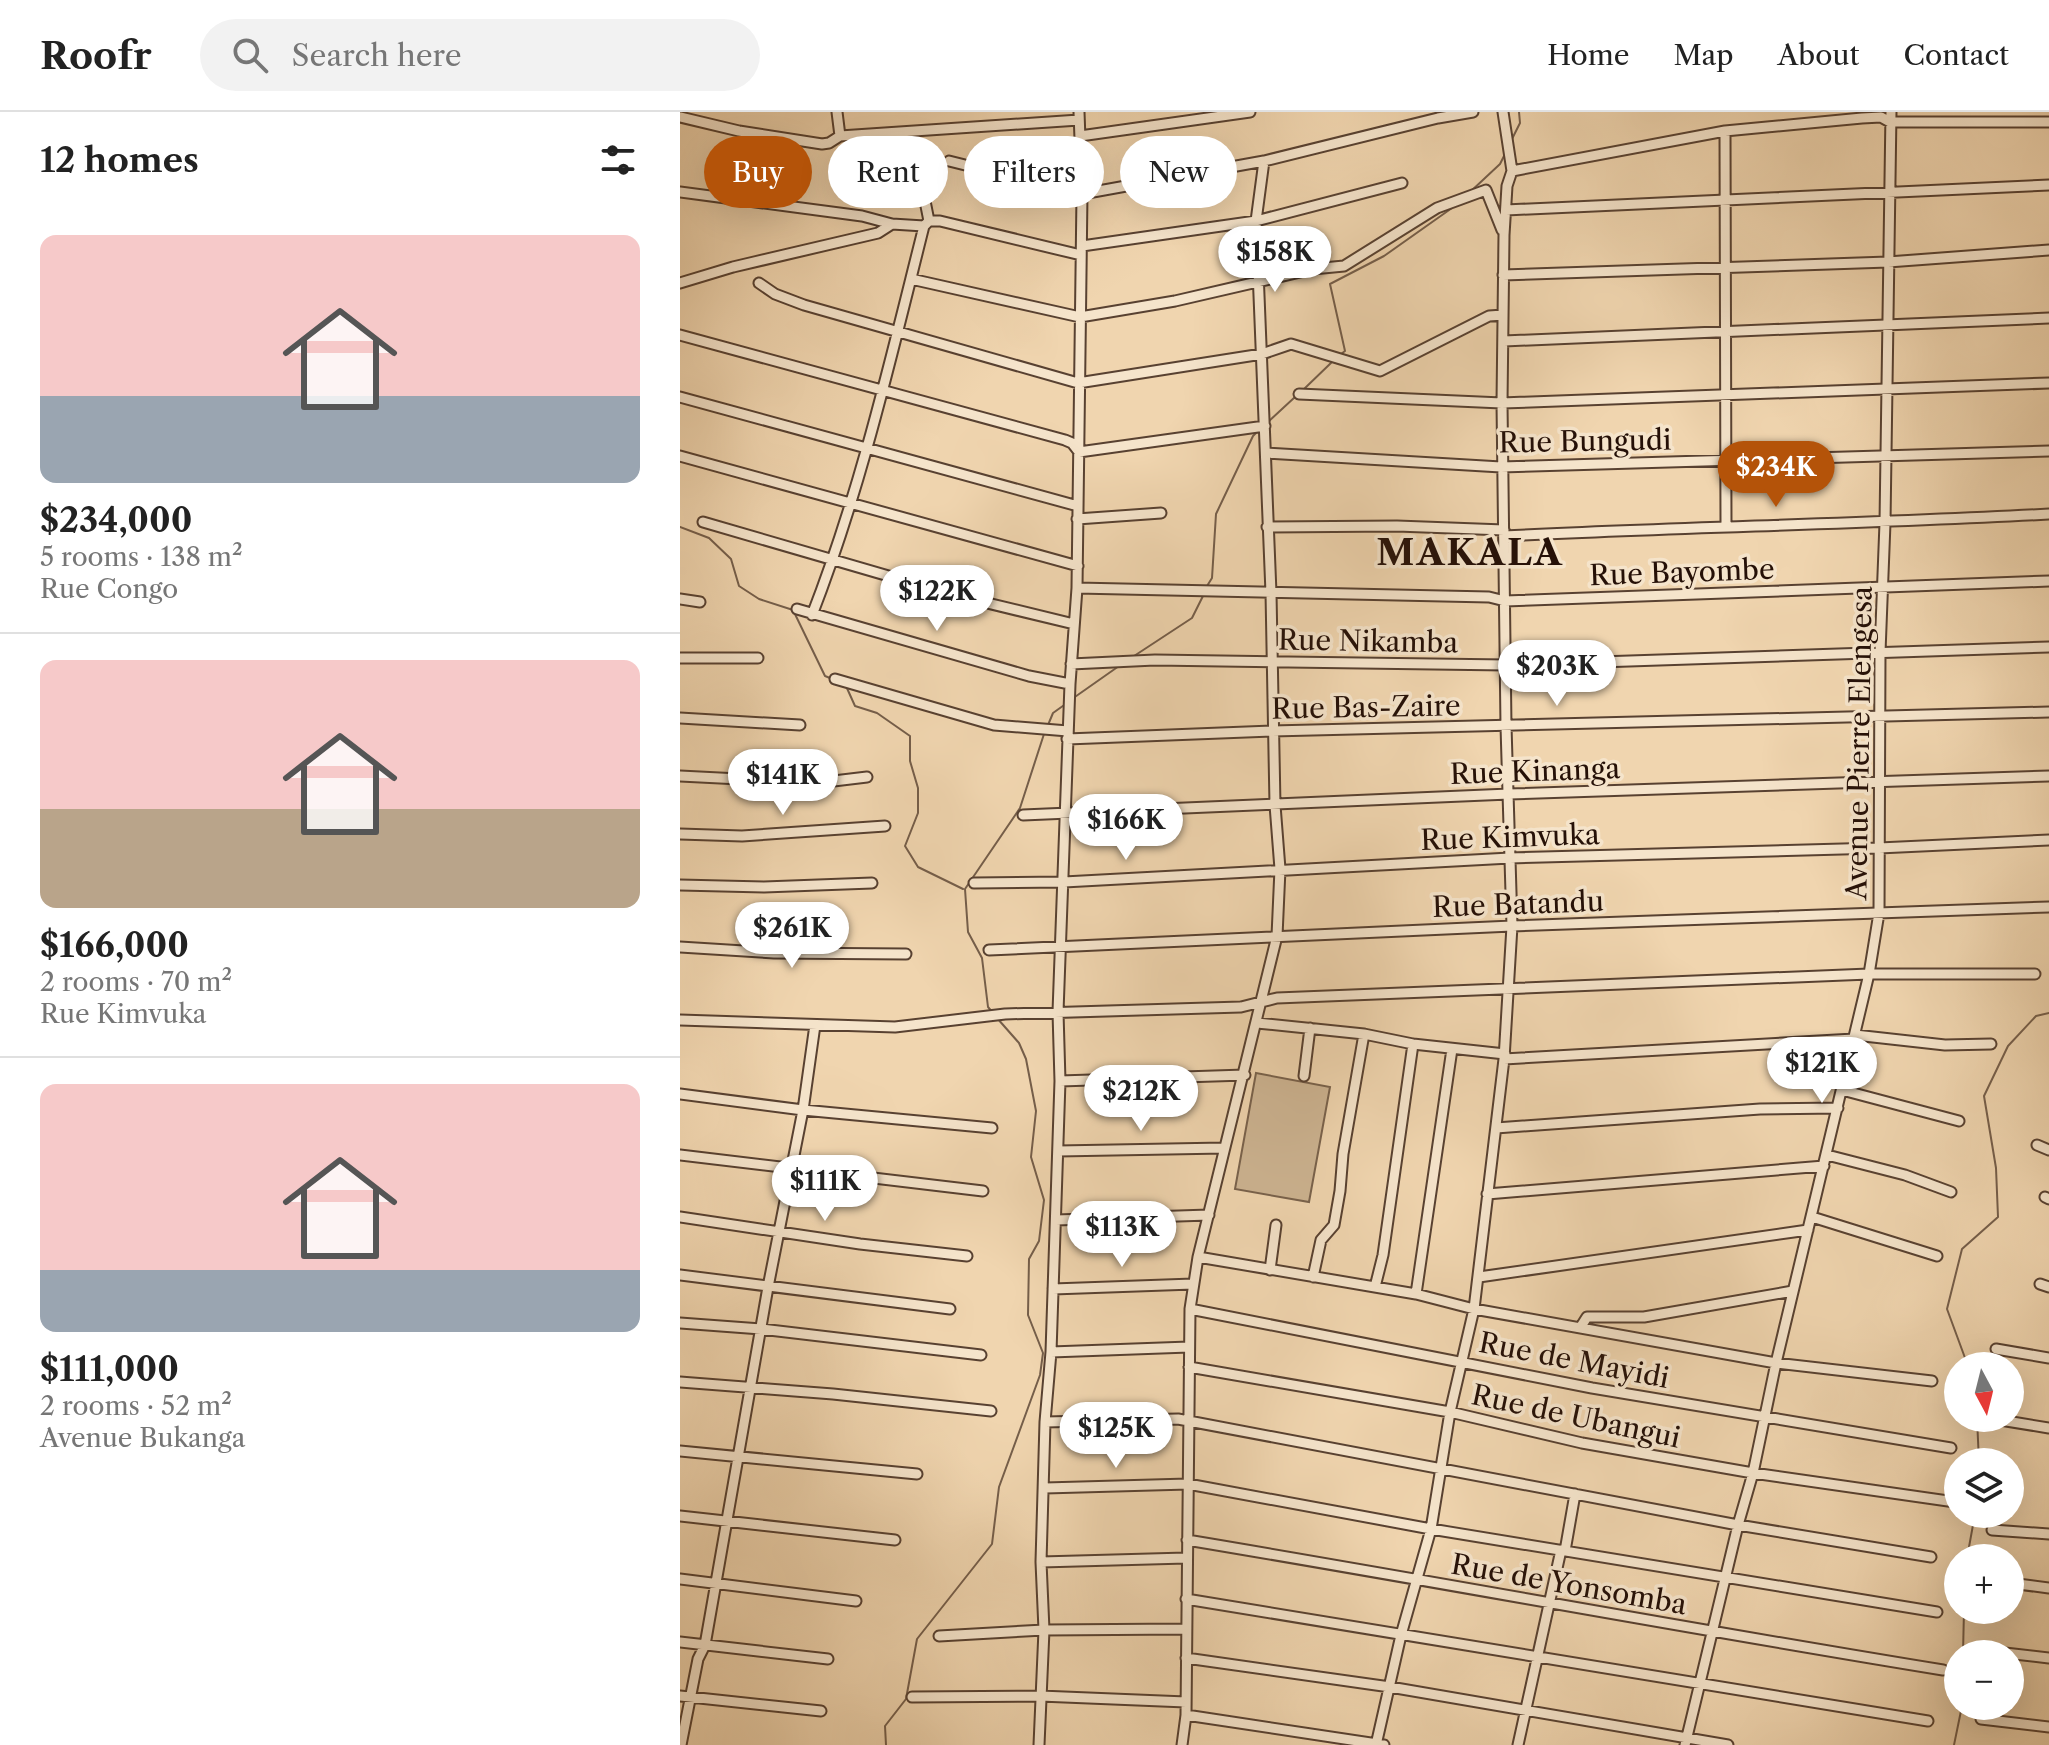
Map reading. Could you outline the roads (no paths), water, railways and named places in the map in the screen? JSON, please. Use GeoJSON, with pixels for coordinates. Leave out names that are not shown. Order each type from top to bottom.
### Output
{"type":"FeatureCollection","features":[{"type":"Feature","properties":{"kind":"street"},"geometry":{"type":"LineString","coordinates":[[837,112],[840,136],[1079,116],[1080,136],[1250,112]]}},
{"type":"Feature","properties":{"kind":"street"},"geometry":{"type":"LineString","coordinates":[[1104,190],[1264,161],[1473,112]]}},
{"type":"Feature","properties":{"kind":"street"},"geometry":{"type":"LineString","coordinates":[[1186,1715],[1379,1745],[1401,1635],[1431,1529],[1450,1412],[1479,1277],[1504,1056],[1512,926],[1501,467],[1504,235],[1507,186],[1512,171],[1503,112]]}},
{"type":"Feature","properties":{"kind":"street"},"geometry":{"type":"LineString","coordinates":[[680,117],[739,131],[828,143]]}},
{"type":"Feature","properties":{"kind":"street"},"geometry":{"type":"LineString","coordinates":[[1512,171],[1725,131],[1876,117],[2049,122]]}},
{"type":"Feature","properties":{"kind":"street","name":"Avenue Pierre Elengesa"},"geometry":{"type":"LineString","coordinates":[[1686,1742],[1753,1473],[1776,1363],[1838,1108],[1869,974],[1879,913],[1879,717],[1889,324],[1890,117]]}},
{"type":"Feature","properties":{"kind":"street"},"geometry":{"type":"LineString","coordinates":[[1725,131],[1726,526]]}},
{"type":"Feature","properties":{"kind":"street"},"geometry":{"type":"LineString","coordinates":[[812,615],[834,559],[900,331],[926,224],[925,201],[919,194],[869,174],[870,134]]}},
{"type":"Feature","properties":{"kind":"street"},"geometry":{"type":"LineString","coordinates":[[949,161],[964,165]]}},
{"type":"Feature","properties":{"kind":"street"},"geometry":{"type":"LineString","coordinates":[[1182,1745],[1186,1715],[1190,1309],[1198,1257],[1277,936],[1280,869],[1272,731],[1271,593],[1256,221],[1264,161]]}},
{"type":"Feature","properties":{"kind":"street"},"geometry":{"type":"LineString","coordinates":[[680,192],[862,216],[892,224],[940,221],[1081,251],[1256,221],[1402,183]]}},
{"type":"Feature","properties":{"kind":"street"},"geometry":{"type":"LineString","coordinates":[[1506,210],[2049,185]]}},
{"type":"Feature","properties":{"kind":"street"},"geometry":{"type":"LineString","coordinates":[[911,279],[1080,317],[1175,301],[1313,269],[1344,266],[1437,208],[1486,190],[1504,235]]}},
{"type":"Feature","properties":{"kind":"street"},"geometry":{"type":"LineString","coordinates":[[1039,1745],[1044,1630],[1041,1562],[1056,1220],[1060,1081],[1058,1012],[1067,735],[1078,566],[1082,208]]}},
{"type":"Feature","properties":{"kind":"street"},"geometry":{"type":"LineString","coordinates":[[680,283],[733,267],[878,233],[892,224]]}},
{"type":"Feature","properties":{"kind":"street"},"geometry":{"type":"LineString","coordinates":[[1503,275],[1888,262],[2049,250]]}},
{"type":"Feature","properties":{"kind":"street"},"geometry":{"type":"LineString","coordinates":[[759,283],[775,294],[804,305],[1078,383],[1262,354],[1291,344],[1380,371],[1489,316],[1503,315]]}},
{"type":"Feature","properties":{"kind":"street"},"geometry":{"type":"LineString","coordinates":[[1504,341],[2049,318]]}},
{"type":"Feature","properties":{"kind":"street"},"geometry":{"type":"LineString","coordinates":[[680,335],[1065,440],[1079,452]]}},
{"type":"Feature","properties":{"kind":"street"},"geometry":{"type":"LineString","coordinates":[[1299,394],[1502,403],[2049,383]]}},
{"type":"Feature","properties":{"kind":"street"},"geometry":{"type":"LineString","coordinates":[[680,397],[1078,506]]}},
{"type":"Feature","properties":{"kind":"street"},"geometry":{"type":"LineString","coordinates":[[1079,452],[1265,426]]}},
{"type":"Feature","properties":{"kind":"street","name":"Rue Bungudi"},"geometry":{"type":"LineString","coordinates":[[1266,453],[1501,467],[2049,451]]}},
{"type":"Feature","properties":{"kind":"street"},"geometry":{"type":"LineString","coordinates":[[680,456],[1078,566]]}},
{"type":"Feature","properties":{"kind":"street"},"geometry":{"type":"LineString","coordinates":[[1077,519],[1161,513]]}},
{"type":"Feature","properties":{"kind":"street"},"geometry":{"type":"LineString","coordinates":[[1267,527],[1397,526],[1504,533],[1885,523],[2049,514]]}},
{"type":"Feature","properties":{"kind":"street"},"geometry":{"type":"LineString","coordinates":[[703,522],[954,595],[1074,624]]}},
{"type":"Feature","properties":{"kind":"street","name":"Rue Bayombe"},"geometry":{"type":"LineString","coordinates":[[1077,588],[1489,597],[1505,601],[2049,581]]}},
{"type":"Feature","properties":{"kind":"street"},"geometry":{"type":"LineString","coordinates":[[680,599],[700,602]]}},
{"type":"Feature","properties":{"kind":"street"},"geometry":{"type":"LineString","coordinates":[[797,609],[1029,676],[1070,684]]}},
{"type":"Feature","properties":{"kind":"street","name":"Rue Nikamba"},"geometry":{"type":"LineString","coordinates":[[1071,664],[1155,660],[1506,665],[2049,647]]}},
{"type":"Feature","properties":{"kind":"street"},"geometry":{"type":"LineString","coordinates":[[680,658],[758,658]]}},
{"type":"Feature","properties":{"kind":"street","name":"Rue Bas-Zaire"},"geometry":{"type":"LineString","coordinates":[[835,679],[994,725],[1067,735],[2049,712]]}},
{"type":"Feature","properties":{"kind":"street"},"geometry":{"type":"LineString","coordinates":[[680,718],[800,725]]}},
{"type":"Feature","properties":{"kind":"street"},"geometry":{"type":"LineString","coordinates":[[680,776],[817,783],[867,777]]}},
{"type":"Feature","properties":{"kind":"street","name":"Rue Kinanga"},"geometry":{"type":"LineString","coordinates":[[1023,815],[1509,794],[2049,776]]}},
{"type":"Feature","properties":{"kind":"street"},"geometry":{"type":"LineString","coordinates":[[680,834],[742,836],[885,826]]}},
{"type":"Feature","properties":{"kind":"street","name":"Rue Kimvuka"},"geometry":{"type":"LineString","coordinates":[[974,883],[1064,882],[1510,858],[2049,840]]}},
{"type":"Feature","properties":{"kind":"street"},"geometry":{"type":"LineString","coordinates":[[680,885],[764,887],[872,883]]}},
{"type":"Feature","properties":{"kind":"street","name":"Rue Batandu"},"geometry":{"type":"LineString","coordinates":[[989,950],[1512,926],[2049,907]]}},
{"type":"Feature","properties":{"kind":"street"},"geometry":{"type":"LineString","coordinates":[[680,947],[774,953],[906,954]]}},
{"type":"Feature","properties":{"kind":"street"},"geometry":{"type":"LineString","coordinates":[[680,1020],[895,1027],[1005,1014],[1241,1007],[1277,998],[1869,974],[2035,974]]}},
{"type":"Feature","properties":{"kind":"street"},"geometry":{"type":"LineString","coordinates":[[1257,1023],[1364,1034],[1504,1056],[1854,1037],[1945,1045],[1991,1044]]}},
{"type":"Feature","properties":{"kind":"street"},"geometry":{"type":"LineString","coordinates":[[681,1745],[698,1659],[705,1645],[768,1287],[803,1110],[815,1025]]}},
{"type":"Feature","properties":{"kind":"street"},"geometry":{"type":"LineString","coordinates":[[1304,1076],[1310,1028]]}},
{"type":"Feature","properties":{"kind":"street"},"geometry":{"type":"LineString","coordinates":[[1313,1277],[1321,1240],[1334,1225],[1364,1034]]}},
{"type":"Feature","properties":{"kind":"street"},"geometry":{"type":"LineString","coordinates":[[1375,1287],[1383,1255],[1413,1044]]}},
{"type":"Feature","properties":{"kind":"street"},"geometry":{"type":"LineString","coordinates":[[1416,1294],[1452,1049]]}},
{"type":"Feature","properties":{"kind":"street"},"geometry":{"type":"LineString","coordinates":[[1060,1081],[1245,1075]]}},
{"type":"Feature","properties":{"kind":"street"},"geometry":{"type":"LineString","coordinates":[[1842,1090],[1959,1121]]}},
{"type":"Feature","properties":{"kind":"street"},"geometry":{"type":"LineString","coordinates":[[680,1094],[803,1110],[992,1128]]}},
{"type":"Feature","properties":{"kind":"street"},"geometry":{"type":"LineString","coordinates":[[1496,1128],[1760,1109],[1838,1108]]}},
{"type":"Feature","properties":{"kind":"street"},"geometry":{"type":"LineString","coordinates":[[2037,1145],[2049,1150]]}},
{"type":"Feature","properties":{"kind":"street"},"geometry":{"type":"LineString","coordinates":[[1058,1151],[1224,1148]]}},
{"type":"Feature","properties":{"kind":"street"},"geometry":{"type":"LineString","coordinates":[[680,1155],[983,1191]]}},
{"type":"Feature","properties":{"kind":"street"},"geometry":{"type":"LineString","coordinates":[[1827,1155],[1905,1175],[1951,1192]]}},
{"type":"Feature","properties":{"kind":"street"},"geometry":{"type":"LineString","coordinates":[[1487,1194],[1824,1166]]}},
{"type":"Feature","properties":{"kind":"street"},"geometry":{"type":"LineString","coordinates":[[1056,1220],[1209,1215]]}},
{"type":"Feature","properties":{"kind":"street"},"geometry":{"type":"LineString","coordinates":[[680,1217],[779,1233],[967,1256]]}},
{"type":"Feature","properties":{"kind":"street"},"geometry":{"type":"LineString","coordinates":[[1812,1217],[1937,1256]]}},
{"type":"Feature","properties":{"kind":"street"},"geometry":{"type":"LineString","coordinates":[[1270,1270],[1276,1225]]}},
{"type":"Feature","properties":{"kind":"street"},"geometry":{"type":"LineString","coordinates":[[1479,1277],[1808,1230]]}},
{"type":"Feature","properties":{"kind":"street"},"geometry":{"type":"LineString","coordinates":[[1198,1257],[1416,1294],[1474,1309],[1776,1363],[1932,1381]]}},
{"type":"Feature","properties":{"kind":"street"},"geometry":{"type":"LineString","coordinates":[[680,1275],[950,1309]]}},
{"type":"Feature","properties":{"kind":"street"},"geometry":{"type":"LineString","coordinates":[[1053,1289],[1193,1284]]}},
{"type":"Feature","properties":{"kind":"street"},"geometry":{"type":"LineString","coordinates":[[1580,1328],[1587,1317],[1644,1317],[1793,1291]]}},
{"type":"Feature","properties":{"kind":"street","name":"Rue de Mayidi"},"geometry":{"type":"LineString","coordinates":[[1190,1309],[1592,1388],[1951,1448]]}},
{"type":"Feature","properties":{"kind":"street"},"geometry":{"type":"LineString","coordinates":[[680,1323],[761,1329],[981,1355]]}},
{"type":"Feature","properties":{"kind":"street"},"geometry":{"type":"LineString","coordinates":[[1051,1352],[1189,1347]]}},
{"type":"Feature","properties":{"kind":"street"},"geometry":{"type":"LineString","coordinates":[[1996,1349],[2049,1358]]}},
{"type":"Feature","properties":{"kind":"street","name":"Rue de Ubangui"},"geometry":{"type":"LineString","coordinates":[[1189,1367],[1450,1412],[1582,1443],[1753,1473],[1944,1500]]}},
{"type":"Feature","properties":{"kind":"street"},"geometry":{"type":"LineString","coordinates":[[680,1382],[991,1411]]}},
{"type":"Feature","properties":{"kind":"street"},"geometry":{"type":"LineString","coordinates":[[1045,1422],[1168,1418],[1189,1421],[1738,1525],[1931,1557]]}},
{"type":"Feature","properties":{"kind":"street"},"geometry":{"type":"LineString","coordinates":[[2024,1424],[2049,1428]]}},
{"type":"Feature","properties":{"kind":"street"},"geometry":{"type":"LineString","coordinates":[[680,1451],[917,1474]]}},
{"type":"Feature","properties":{"kind":"street"},"geometry":{"type":"LineString","coordinates":[[1045,1488],[1188,1484],[1431,1529],[1937,1612]]}},
{"type":"Feature","properties":{"kind":"street"},"geometry":{"type":"LineString","coordinates":[[1518,1745],[1575,1494]]}},
{"type":"Feature","properties":{"kind":"street"},"geometry":{"type":"LineString","coordinates":[[680,1516],[895,1540]]}},
{"type":"Feature","properties":{"kind":"street"},"geometry":{"type":"LineString","coordinates":[[1992,1530],[2049,1534]]}},
{"type":"Feature","properties":{"kind":"street","name":"Rue de Yonsomba"},"geometry":{"type":"LineString","coordinates":[[1187,1540],[1943,1670]]}},
{"type":"Feature","properties":{"kind":"street"},"geometry":{"type":"LineString","coordinates":[[1041,1562],[1186,1558]]}},
{"type":"Feature","properties":{"kind":"street"},"geometry":{"type":"LineString","coordinates":[[680,1579],[856,1601]]}},
{"type":"Feature","properties":{"kind":"street"},"geometry":{"type":"LineString","coordinates":[[2024,1585],[2049,1588]]}},
{"type":"Feature","properties":{"kind":"street"},"geometry":{"type":"LineString","coordinates":[[1186,1599],[1928,1721]]}},
{"type":"Feature","properties":{"kind":"street"},"geometry":{"type":"LineString","coordinates":[[939,1636],[1044,1630],[1185,1629]]}},
{"type":"Feature","properties":{"kind":"street"},"geometry":{"type":"LineString","coordinates":[[680,1642],[828,1659]]}},
{"type":"Feature","properties":{"kind":"street"},"geometry":{"type":"LineString","coordinates":[[2024,1655],[2049,1658]]}},
{"type":"Feature","properties":{"kind":"street"},"geometry":{"type":"LineString","coordinates":[[1186,1658],[1390,1687],[1686,1742],[1728,1745]]}},
{"type":"Feature","properties":{"kind":"street"},"geometry":{"type":"LineString","coordinates":[[680,1696],[821,1711]]}},
{"type":"Feature","properties":{"kind":"street"},"geometry":{"type":"LineString","coordinates":[[912,1697],[1040,1696],[1186,1702]]}},
{"type":"Feature","properties":{"kind":"street"},"geometry":{"type":"LineString","coordinates":[[1990,1720],[2049,1727]]}},
{"type":"Feature","properties":{"kind":"waterway"},"geometry":{"type":"LineString","coordinates":[[1511,141],[1520,123],[1519,112]]}},
{"type":"Feature","properties":{"kind":"waterway"},"geometry":{"type":"LineString","coordinates":[[1469,193],[1500,164],[1505,154]]}},
{"type":"Feature","properties":{"kind":"waterway"},"geometry":{"type":"LineString","coordinates":[[1341,354],[1345,351],[1330,284],[1384,256],[1452,208]]}},
{"type":"Feature","properties":{"kind":"waterway"},"geometry":{"type":"LineString","coordinates":[[1303,390],[1333,361]]}},
{"type":"Feature","properties":{"kind":"waterway"},"geometry":{"type":"LineString","coordinates":[[1268,422],[1295,397]]}},
{"type":"Feature","properties":{"kind":"waterway"},"geometry":{"type":"LineString","coordinates":[[1207,586],[1212,578],[1216,514],[1257,432]]}},
{"type":"Feature","properties":{"kind":"waterway"},"geometry":{"type":"LineString","coordinates":[[680,527],[709,538],[731,559],[739,586],[759,599],[793,610],[825,676],[830,678]]}},
{"type":"Feature","properties":{"kind":"waterway"},"geometry":{"type":"LineString","coordinates":[[1131,658],[1192,618],[1203,596]]}},
{"type":"Feature","properties":{"kind":"waterway"},"geometry":{"type":"LineString","coordinates":[[1072,699],[1119,666]]}},
{"type":"Feature","properties":{"kind":"waterway"},"geometry":{"type":"LineString","coordinates":[[846,686],[855,706],[877,713],[910,736],[910,761],[918,788],[918,813],[905,846],[918,867],[963,889]]}},
{"type":"Feature","properties":{"kind":"waterway"},"geometry":{"type":"LineString","coordinates":[[1048,725],[1053,713],[1067,703]]}},
{"type":"Feature","properties":{"kind":"waterway"},"geometry":{"type":"LineString","coordinates":[[993,1013],[988,1007],[982,958],[968,932],[965,889],[1020,808],[1044,734]]}},
{"type":"Feature","properties":{"kind":"waterway"},"geometry":{"type":"LineString","coordinates":[[1963,1352],[1947,1309],[1962,1249],[1998,1217],[1996,1168],[1984,1096],[2008,1046],[2036,1016],[2049,1013]]}},
{"type":"Feature","properties":{"kind":"waterway"},"geometry":{"type":"LineString","coordinates":[[886,1745],[885,1726],[906,1699],[917,1639],[992,1544],[999,1487],[1040,1375],[1043,1353],[1028,1315],[1029,1259],[1039,1241],[1044,1200],[1031,1157],[1036,1111],[1026,1059],[1019,1043],[997,1018]]}},
{"type":"Feature","properties":{"kind":"waterway"},"geometry":{"type":"LineString","coordinates":[[1978,1432],[1978,1448]]}},
{"type":"Feature","properties":{"kind":"waterway"},"geometry":{"type":"LineString","coordinates":[[1970,1544],[1972,1528]]}},
{"type":"Feature","properties":{"kind":"waterway"},"geometry":{"type":"LineString","coordinates":[[1963,1640],[1964,1624]]}},
{"type":"Feature","properties":{"kind":"waterway"},"geometry":{"type":"LineString","coordinates":[[1954,1745],[1959,1720]]}},
{"type":"Feature","properties":{"kind":"district","name":"MAKALA"},"geometry":{"type":"Point","coordinates":[1470,552]}}]}
